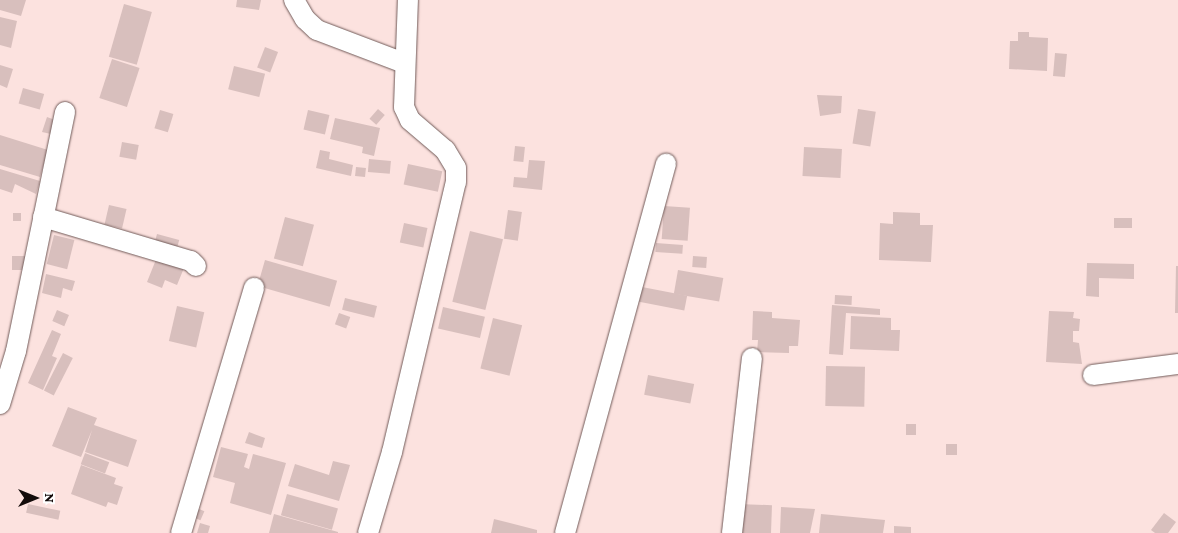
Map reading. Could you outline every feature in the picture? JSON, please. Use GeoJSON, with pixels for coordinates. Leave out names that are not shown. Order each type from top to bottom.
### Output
{"type":"FeatureCollection","features":[{"type":"Feature","properties":{"kind":"street"},"geometry":{"type":"LineString","coordinates":[[294,0],[305,19],[317,30],[404,64]]}},
{"type":"Feature","properties":{"kind":"street"},"geometry":{"type":"LineString","coordinates":[[368,533],[392,452],[456,182],[456,168],[446,150],[410,120],[404,107],[404,64],[408,0]]}},
{"type":"Feature","properties":{"kind":"street"},"geometry":{"type":"LineString","coordinates":[[0,404],[16,350],[65,112]]}},
{"type":"Feature","properties":{"kind":"street"},"geometry":{"type":"LineString","coordinates":[[565,533],[666,164]]}},
{"type":"Feature","properties":{"kind":"street"},"geometry":{"type":"LineString","coordinates":[[43,217],[191,261],[196,266]]}},
{"type":"Feature","properties":{"kind":"street"},"geometry":{"type":"LineString","coordinates":[[181,533],[254,288]]}},
{"type":"Feature","properties":{"kind":"street"},"geometry":{"type":"LineString","coordinates":[[732,533],[752,358]]}},
{"type":"Feature","properties":{"kind":"street"},"geometry":{"type":"LineString","coordinates":[[1092,375],[1178,364]]}},
{"type":"Feature","properties":{"kind":"building"},"geometry":{"type":"Polygon","coordinates":[[[0,0],[26,0],[21,16],[0,10],[0,0]]]}},
{"type":"Feature","properties":{"kind":"building"},"geometry":{"type":"Polygon","coordinates":[[[237,0],[261,0],[259,10],[236,7],[237,0]]]}},
{"type":"Feature","properties":{"kind":"building"},"geometry":{"type":"Polygon","coordinates":[[[124,4],[152,12],[137,65],[109,57],[124,4]]]}},
{"type":"Feature","properties":{"kind":"building"},"geometry":{"type":"Polygon","coordinates":[[[0,17],[17,21],[11,48],[0,45],[0,17]]]}},
{"type":"Feature","properties":{"kind":"building"},"geometry":{"type":"Polygon","coordinates":[[[1018,32],[1029,32],[1029,37],[1048,38],[1047,71],[1009,69],[1010,41],[1018,41],[1018,32]]]}},
{"type":"Feature","properties":{"kind":"building"},"geometry":{"type":"Polygon","coordinates":[[[265,47],[278,52],[270,73],[257,68],[265,47]]]}},
{"type":"Feature","properties":{"kind":"building"},"geometry":{"type":"Polygon","coordinates":[[[1055,53],[1067,54],[1065,77],[1053,76],[1055,53]]]}},
{"type":"Feature","properties":{"kind":"building"},"geometry":{"type":"Polygon","coordinates":[[[112,59],[140,68],[127,107],[99,98],[112,59]]]}},
{"type":"Feature","properties":{"kind":"building"},"geometry":{"type":"Polygon","coordinates":[[[0,65],[13,69],[7,88],[0,85],[0,65]]]}},
{"type":"Feature","properties":{"kind":"building"},"geometry":{"type":"Polygon","coordinates":[[[234,66],[265,74],[259,97],[228,89],[234,66]]]}},
{"type":"Feature","properties":{"kind":"building"},"geometry":{"type":"Polygon","coordinates":[[[23,88],[44,94],[40,109],[19,103],[23,88]]]}},
{"type":"Feature","properties":{"kind":"building"},"geometry":{"type":"Polygon","coordinates":[[[817,95],[842,96],[841,113],[820,116],[817,95]]]}},
{"type":"Feature","properties":{"kind":"building"},"geometry":{"type":"Polygon","coordinates":[[[378,109],[385,115],[376,125],[369,119],[378,109]]]}},
{"type":"Feature","properties":{"kind":"building"},"geometry":{"type":"Polygon","coordinates":[[[858,109],[876,112],[870,146],[853,144],[858,109]]]}},
{"type":"Feature","properties":{"kind":"building"},"geometry":{"type":"Polygon","coordinates":[[[160,110],[173,114],[168,132],[154,128],[160,110]]]}},
{"type":"Feature","properties":{"kind":"building"},"geometry":{"type":"Polygon","coordinates":[[[308,110],[329,115],[325,134],[304,129],[308,110]]]}},
{"type":"Feature","properties":{"kind":"building"},"geometry":{"type":"Polygon","coordinates":[[[47,117],[55,120],[51,134],[42,132],[47,117]]]}},
{"type":"Feature","properties":{"kind":"building"},"geometry":{"type":"Polygon","coordinates":[[[335,118],[380,128],[374,156],[362,153],[363,147],[330,139],[335,118]]]}},
{"type":"Feature","properties":{"kind":"building"},"geometry":{"type":"Polygon","coordinates":[[[0,135],[48,150],[40,177],[0,165],[0,135]]]}},
{"type":"Feature","properties":{"kind":"building"},"geometry":{"type":"Polygon","coordinates":[[[122,142],[139,145],[136,160],[119,157],[122,142]]]}},
{"type":"Feature","properties":{"kind":"building"},"geometry":{"type":"Polygon","coordinates":[[[515,146],[525,147],[523,162],[513,161],[515,146]]]}},
{"type":"Feature","properties":{"kind":"building"},"geometry":{"type":"Polygon","coordinates":[[[804,147],[842,149],[840,178],[802,176],[804,147]]]}},
{"type":"Feature","properties":{"kind":"building"},"geometry":{"type":"Polygon","coordinates":[[[320,150],[330,152],[329,159],[353,165],[351,176],[316,168],[320,150]]]}},
{"type":"Feature","properties":{"kind":"building"},"geometry":{"type":"Polygon","coordinates":[[[369,159],[391,161],[390,174],[368,172],[369,159]]]}},
{"type":"Feature","properties":{"kind":"building"},"geometry":{"type":"Polygon","coordinates":[[[529,160],[545,161],[542,190],[513,187],[514,177],[527,178],[529,160]]]}},
{"type":"Feature","properties":{"kind":"building"},"geometry":{"type":"Polygon","coordinates":[[[408,164],[442,171],[438,192],[404,185],[408,164]]]}},
{"type":"Feature","properties":{"kind":"building"},"geometry":{"type":"Polygon","coordinates":[[[356,167],[366,168],[365,177],[355,176],[356,167]]]}},
{"type":"Feature","properties":{"kind":"building"},"geometry":{"type":"Polygon","coordinates":[[[0,169],[40,181],[36,194],[15,184],[12,193],[0,189],[0,169]]]}},
{"type":"Feature","properties":{"kind":"building"},"geometry":{"type":"Polygon","coordinates":[[[109,205],[127,209],[122,229],[105,224],[109,205]]]}},
{"type":"Feature","properties":{"kind":"building"},"geometry":{"type":"Polygon","coordinates":[[[664,206],[690,208],[688,241],[662,239],[664,206]]]}},
{"type":"Feature","properties":{"kind":"building"},"geometry":{"type":"Polygon","coordinates":[[[508,210],[522,212],[518,241],[504,239],[508,210]]]}},
{"type":"Feature","properties":{"kind":"building"},"geometry":{"type":"Polygon","coordinates":[[[893,212],[920,213],[920,225],[933,225],[931,262],[879,260],[880,223],[893,224],[893,212]]]}},
{"type":"Feature","properties":{"kind":"building"},"geometry":{"type":"Polygon","coordinates":[[[13,213],[21,213],[21,221],[13,221],[13,213]]]}},
{"type":"Feature","properties":{"kind":"building"},"geometry":{"type":"Polygon","coordinates":[[[285,217],[314,225],[303,266],[274,259],[285,217]]]}},
{"type":"Feature","properties":{"kind":"building"},"geometry":{"type":"Polygon","coordinates":[[[1114,218],[1132,218],[1132,228],[1114,228],[1114,218]]]}},
{"type":"Feature","properties":{"kind":"building"},"geometry":{"type":"Polygon","coordinates":[[[404,223],[427,228],[423,248],[400,243],[404,223]]]}},
{"type":"Feature","properties":{"kind":"building"},"geometry":{"type":"Polygon","coordinates":[[[470,231],[503,239],[485,310],[452,302],[470,231]]]}},
{"type":"Feature","properties":{"kind":"building"},"geometry":{"type":"Polygon","coordinates":[[[157,234],[179,240],[176,251],[154,245],[157,234]]]}},
{"type":"Feature","properties":{"kind":"building"},"geometry":{"type":"Polygon","coordinates":[[[54,235],[74,240],[67,269],[47,264],[54,235]]]}},
{"type":"Feature","properties":{"kind":"building"},"geometry":{"type":"Polygon","coordinates":[[[656,243],[683,245],[682,254],[655,252],[656,243]]]}},
{"type":"Feature","properties":{"kind":"building"},"geometry":{"type":"Polygon","coordinates":[[[12,256],[28,256],[28,270],[12,270],[12,256]]]}},
{"type":"Feature","properties":{"kind":"building"},"geometry":{"type":"Polygon","coordinates":[[[693,256],[707,257],[706,268],[692,267],[693,256]]]}},
{"type":"Feature","properties":{"kind":"building"},"geometry":{"type":"Polygon","coordinates":[[[157,257],[184,268],[177,285],[165,280],[162,288],[147,282],[157,257]]]}},
{"type":"Feature","properties":{"kind":"building"},"geometry":{"type":"Polygon","coordinates":[[[265,260],[337,281],[330,307],[258,286],[265,260]]]}},
{"type":"Feature","properties":{"kind":"building"},"geometry":{"type":"Polygon","coordinates":[[[1087,263],[1134,264],[1134,279],[1099,278],[1099,297],[1086,296],[1087,263]]]}},
{"type":"Feature","properties":{"kind":"building"},"geometry":{"type":"Polygon","coordinates":[[[1176,266],[1178,266],[1178,313],[1175,313],[1176,266]]]}},
{"type":"Feature","properties":{"kind":"building"},"geometry":{"type":"Polygon","coordinates":[[[678,270],[723,278],[719,302],[674,294],[678,270]]]}},
{"type":"Feature","properties":{"kind":"building"},"geometry":{"type":"Polygon","coordinates":[[[46,274],[75,281],[72,291],[63,288],[61,298],[42,293],[46,274]]]}},
{"type":"Feature","properties":{"kind":"building"},"geometry":{"type":"Polygon","coordinates":[[[642,287],[687,296],[684,311],[639,302],[642,287]]]}},
{"type":"Feature","properties":{"kind":"building"},"geometry":{"type":"Polygon","coordinates":[[[835,295],[852,296],[852,305],[835,304],[835,295]]]}},
{"type":"Feature","properties":{"kind":"building"},"geometry":{"type":"Polygon","coordinates":[[[345,298],[377,306],[374,318],[342,310],[345,298]]]}},
{"type":"Feature","properties":{"kind":"building"},"geometry":{"type":"Polygon","coordinates":[[[832,305],[880,309],[880,315],[846,313],[843,355],[829,354],[832,305]]]}},
{"type":"Feature","properties":{"kind":"building"},"geometry":{"type":"Polygon","coordinates":[[[177,306],[204,312],[196,347],[169,341],[177,306]]]}},
{"type":"Feature","properties":{"kind":"building"},"geometry":{"type":"Polygon","coordinates":[[[443,307],[485,317],[480,338],[438,328],[443,307]]]}},
{"type":"Feature","properties":{"kind":"building"},"geometry":{"type":"Polygon","coordinates":[[[57,310],[69,315],[64,326],[52,321],[57,310]]]}},
{"type":"Feature","properties":{"kind":"building"},"geometry":{"type":"Polygon","coordinates":[[[753,311],[772,312],[772,318],[800,320],[798,346],[789,346],[789,353],[757,352],[758,340],[752,340],[753,311]]]}},
{"type":"Feature","properties":{"kind":"building"},"geometry":{"type":"Polygon","coordinates":[[[1049,311],[1074,312],[1073,318],[1080,319],[1079,331],[1073,331],[1073,342],[1079,343],[1082,364],[1046,362],[1049,311]]]}},
{"type":"Feature","properties":{"kind":"building"},"geometry":{"type":"Polygon","coordinates":[[[339,313],[350,317],[346,328],[335,324],[339,313]]]}},
{"type":"Feature","properties":{"kind":"building"},"geometry":{"type":"Polygon","coordinates":[[[851,316],[891,318],[891,330],[900,330],[899,351],[850,349],[851,316]]]}},
{"type":"Feature","properties":{"kind":"building"},"geometry":{"type":"Polygon","coordinates":[[[493,318],[522,325],[510,376],[480,368],[493,318]]]}},
{"type":"Feature","properties":{"kind":"building"},"geometry":{"type":"Polygon","coordinates":[[[52,330],[61,334],[52,356],[57,358],[43,390],[28,383],[52,330]]]}},
{"type":"Feature","properties":{"kind":"building"},"geometry":{"type":"Polygon","coordinates":[[[63,353],[73,358],[54,395],[44,390],[63,353]]]}},
{"type":"Feature","properties":{"kind":"building"},"geometry":{"type":"Polygon","coordinates":[[[826,366],[865,367],[864,407],[825,406],[826,366]]]}},
{"type":"Feature","properties":{"kind":"building"},"geometry":{"type":"Polygon","coordinates":[[[648,375],[694,384],[690,404],[644,395],[648,375]]]}},
{"type":"Feature","properties":{"kind":"building"},"geometry":{"type":"Polygon","coordinates":[[[68,407],[97,418],[94,425],[137,440],[128,467],[85,452],[92,430],[81,457],[52,446],[68,407]]]}},
{"type":"Feature","properties":{"kind":"building"},"geometry":{"type":"Polygon","coordinates":[[[906,424],[916,424],[916,435],[906,435],[906,424]]]}},
{"type":"Feature","properties":{"kind":"building"},"geometry":{"type":"Polygon","coordinates":[[[249,432],[265,438],[262,448],[245,443],[249,432]]]}},
{"type":"Feature","properties":{"kind":"building"},"geometry":{"type":"Polygon","coordinates":[[[946,444],[957,444],[957,455],[946,455],[946,444]]]}},
{"type":"Feature","properties":{"kind":"building"},"geometry":{"type":"Polygon","coordinates":[[[221,447],[248,454],[244,467],[249,469],[253,454],[286,463],[271,515],[230,503],[235,483],[213,477],[221,447]]]}},
{"type":"Feature","properties":{"kind":"building"},"geometry":{"type":"Polygon","coordinates":[[[85,453],[109,462],[105,474],[81,464],[85,453]]]}},
{"type":"Feature","properties":{"kind":"building"},"geometry":{"type":"Polygon","coordinates":[[[333,461],[350,465],[339,501],[288,486],[295,464],[329,475],[333,461]]]}},
{"type":"Feature","properties":{"kind":"building"},"geometry":{"type":"Polygon","coordinates":[[[81,465],[116,478],[114,484],[123,487],[117,505],[108,502],[106,507],[71,494],[81,465]]]}},
{"type":"Feature","properties":{"kind":"building"},"geometry":{"type":"Polygon","coordinates":[[[287,494],[338,509],[332,530],[281,515],[287,494]]]}},
{"type":"Feature","properties":{"kind":"building"},"geometry":{"type":"Polygon","coordinates":[[[28,504],[60,511],[58,520],[26,513],[28,504]]]}},
{"type":"Feature","properties":{"kind":"building"},"geometry":{"type":"Polygon","coordinates":[[[738,504],[772,505],[771,533],[737,533],[738,504]]]}},
{"type":"Feature","properties":{"kind":"building"},"geometry":{"type":"Polygon","coordinates":[[[781,507],[815,509],[810,533],[780,533],[781,507]]]}},
{"type":"Feature","properties":{"kind":"building"},"geometry":{"type":"Polygon","coordinates":[[[197,508],[204,511],[200,520],[193,517],[197,508]]]}},
{"type":"Feature","properties":{"kind":"building"},"geometry":{"type":"Polygon","coordinates":[[[1164,513],[1176,522],[1168,533],[1155,533],[1151,530],[1164,513]]]}},
{"type":"Feature","properties":{"kind":"building"},"geometry":{"type":"Polygon","coordinates":[[[274,514],[338,532],[338,533],[269,533],[274,514]]]}},
{"type":"Feature","properties":{"kind":"building"},"geometry":{"type":"Polygon","coordinates":[[[821,514],[885,520],[883,533],[819,533],[821,514]]]}},
{"type":"Feature","properties":{"kind":"building"},"geometry":{"type":"Polygon","coordinates":[[[494,519],[537,530],[537,533],[491,533],[494,519]]]}},
{"type":"Feature","properties":{"kind":"building"},"geometry":{"type":"Polygon","coordinates":[[[200,523],[210,526],[208,533],[197,533],[200,523]]]}},
{"type":"Feature","properties":{"kind":"building"},"geometry":{"type":"Polygon","coordinates":[[[894,526],[911,527],[911,533],[894,533],[894,526]]]}}]}
